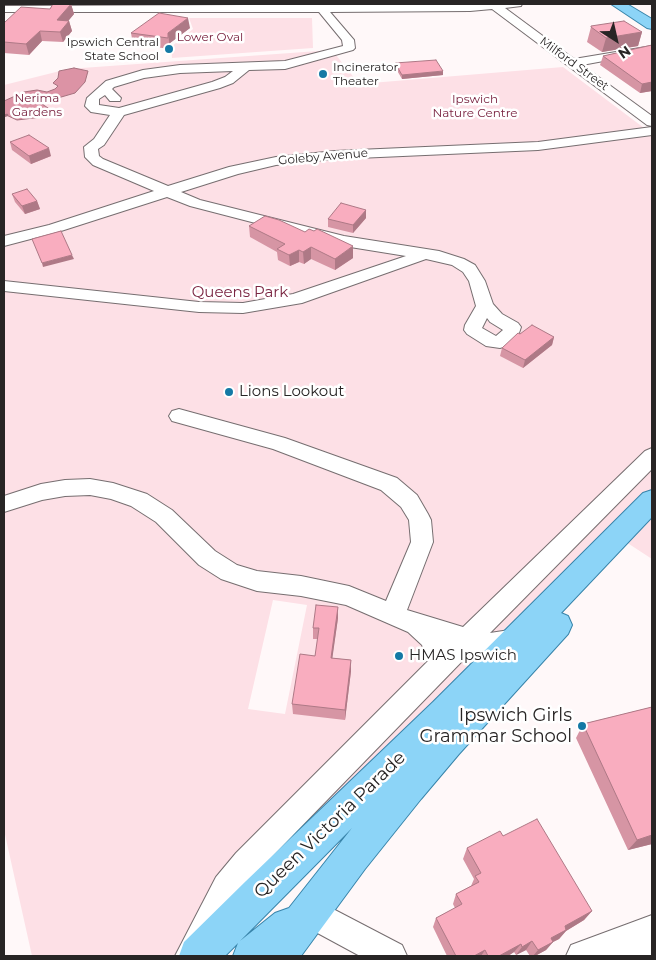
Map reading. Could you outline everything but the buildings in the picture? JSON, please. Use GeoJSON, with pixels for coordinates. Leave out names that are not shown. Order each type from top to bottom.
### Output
{"type":"FeatureCollection","features":[{"type":"Feature","properties":{"kind":"main road"},"geometry":{"type":"LineString","coordinates":[[618,4],[652,25]]}},
{"type":"Feature","properties":{"kind":"main road","name":"Queen Victoria Parade"},"geometry":{"type":"LineString","coordinates":[[198,956],[516,640],[652,500]]}},
{"type":"Feature","properties":{"kind":"main road","name":"Queen Victoria Parade"},"geometry":{"type":"LineString","coordinates":[[277,956],[352,856],[447,744],[652,525]]}},
{"type":"Feature","properties":{"kind":"main road"},"geometry":{"type":"LineString","coordinates":[[252,956],[310,912]]}},
{"type":"Feature","properties":{"kind":"street"},"geometry":{"type":"LineString","coordinates":[[4,9],[496,7],[517,4]]}},
{"type":"Feature","properties":{"kind":"street","name":"Milford Street"},"geometry":{"type":"LineString","coordinates":[[496,7],[652,122]]}},
{"type":"Feature","properties":{"kind":"street"},"geometry":{"type":"LineString","coordinates":[[246,67],[229,80],[216,85],[118,106],[96,109],[92,106],[93,98],[110,84],[163,70],[285,65],[349,48],[348,40],[324,11],[324,8]]}},
{"type":"Feature","properties":{"kind":"street"},"geometry":{"type":"LineString","coordinates":[[572,63],[652,49]]}},
{"type":"Feature","properties":{"kind":"street"},"geometry":{"type":"LineString","coordinates":[[105,88],[118,106]]}},
{"type":"Feature","properties":{"kind":"street"},"geometry":{"type":"LineString","coordinates":[[118,106],[99,142],[90,151],[92,157],[98,162],[196,203],[344,241],[379,252],[386,256],[387,262],[376,270]]}},
{"type":"Feature","properties":{"kind":"street","name":"Goleby Avenue"},"geometry":{"type":"LineString","coordinates":[[4,242],[55,228],[241,168],[295,158],[538,146],[652,131]]}},
{"type":"Feature","properties":{"kind":"street"},"geometry":{"type":"LineString","coordinates":[[344,241],[450,259],[465,266],[477,281],[484,306]]}},
{"type":"Feature","properties":{"kind":"street"},"geometry":{"type":"LineString","coordinates":[[4,286],[199,307],[244,308],[296,299],[424,255]]}},
{"type":"Feature","properties":{"kind":"street"},"geometry":{"type":"LineString","coordinates":[[179,416],[278,443],[390,484],[409,501],[420,520],[422,542],[401,617]]}},
{"type":"Feature","properties":{"kind":"street","name":"Queen Victoria Parade"},"geometry":{"type":"LineString","coordinates":[[192,956],[227,888],[239,871],[442,664],[652,456]]}},
{"type":"Feature","properties":{"kind":"street"},"geometry":{"type":"LineString","coordinates":[[4,504],[41,492],[65,488],[90,488],[113,491],[139,500],[164,516],[207,558],[229,572],[257,581],[301,586],[349,596],[418,625],[429,635],[438,650],[442,664]]}},
{"type":"Feature","properties":{"kind":"street"},"geometry":{"type":"LineString","coordinates":[[401,617],[471,636],[492,644],[516,640]]}},
{"type":"Feature","properties":{"kind":"street"},"geometry":{"type":"LineString","coordinates":[[310,912],[391,956]]}},
{"type":"Feature","properties":{"kind":"street"},"geometry":{"type":"LineString","coordinates":[[582,956],[644,942]]}},
{"type":"Feature","properties":{"kind":"green space"},"geometry":{"type":"Polygon","coordinates":[[[4,4],[424,4],[425,6],[4,4]]]}},
{"type":"Feature","properties":{"kind":"green space","name":"Lower Oval"},"geometry":{"type":"Polygon","coordinates":[[[189,18],[312,18],[313,48],[172,58],[171,47],[193,29],[189,18]]]}},
{"type":"Feature","properties":{"kind":"green space","name":"Queens Park"},"geometry":{"type":"Polygon","coordinates":[[[332,50],[359,84],[563,67],[652,134],[652,559],[606,529],[494,648],[235,895],[178,956],[32,956],[4,830],[4,85],[68,69],[332,50]],[[273,600],[248,709],[285,714],[307,605],[273,600]]]}},
{"type":"Feature","properties":{"kind":"shaded area"},"geometry":{"type":"Polygon","coordinates":[[[74,68],[88,71],[85,82],[75,93],[44,102],[42,104],[51,110],[42,117],[17,120],[4,114],[4,101],[24,92],[37,90],[47,92],[55,89],[58,86],[53,83],[58,78],[59,71],[74,68]]]}},
{"type":"Feature","properties":{"kind":"place","name":"Ipswich Central State School"},"geometry":{"type":"Point","coordinates":[169,49]}},
{"type":"Feature","properties":{"kind":"place","name":"Incinerator Theater"},"geometry":{"type":"Point","coordinates":[323,74]}},
{"type":"Feature","properties":{"kind":"place","name":"Lions Lookout"},"geometry":{"type":"Point","coordinates":[229,392]}},
{"type":"Feature","properties":{"kind":"place","name":"HMAS Ipswich"},"geometry":{"type":"Point","coordinates":[399,656]}},
{"type":"Feature","properties":{"kind":"place","name":"Ipswich Girls Grammar School"},"geometry":{"type":"Point","coordinates":[582,726]}},
{"type":"Feature","properties":{"kind":"park label","name":"Nerima Gardens"},"geometry":{"type":"Point","coordinates":[37,105]}},
{"type":"Feature","properties":{"kind":"park label","name":"Ipswich Nature Centre"},"geometry":{"type":"Point","coordinates":[475,106]}}]}
